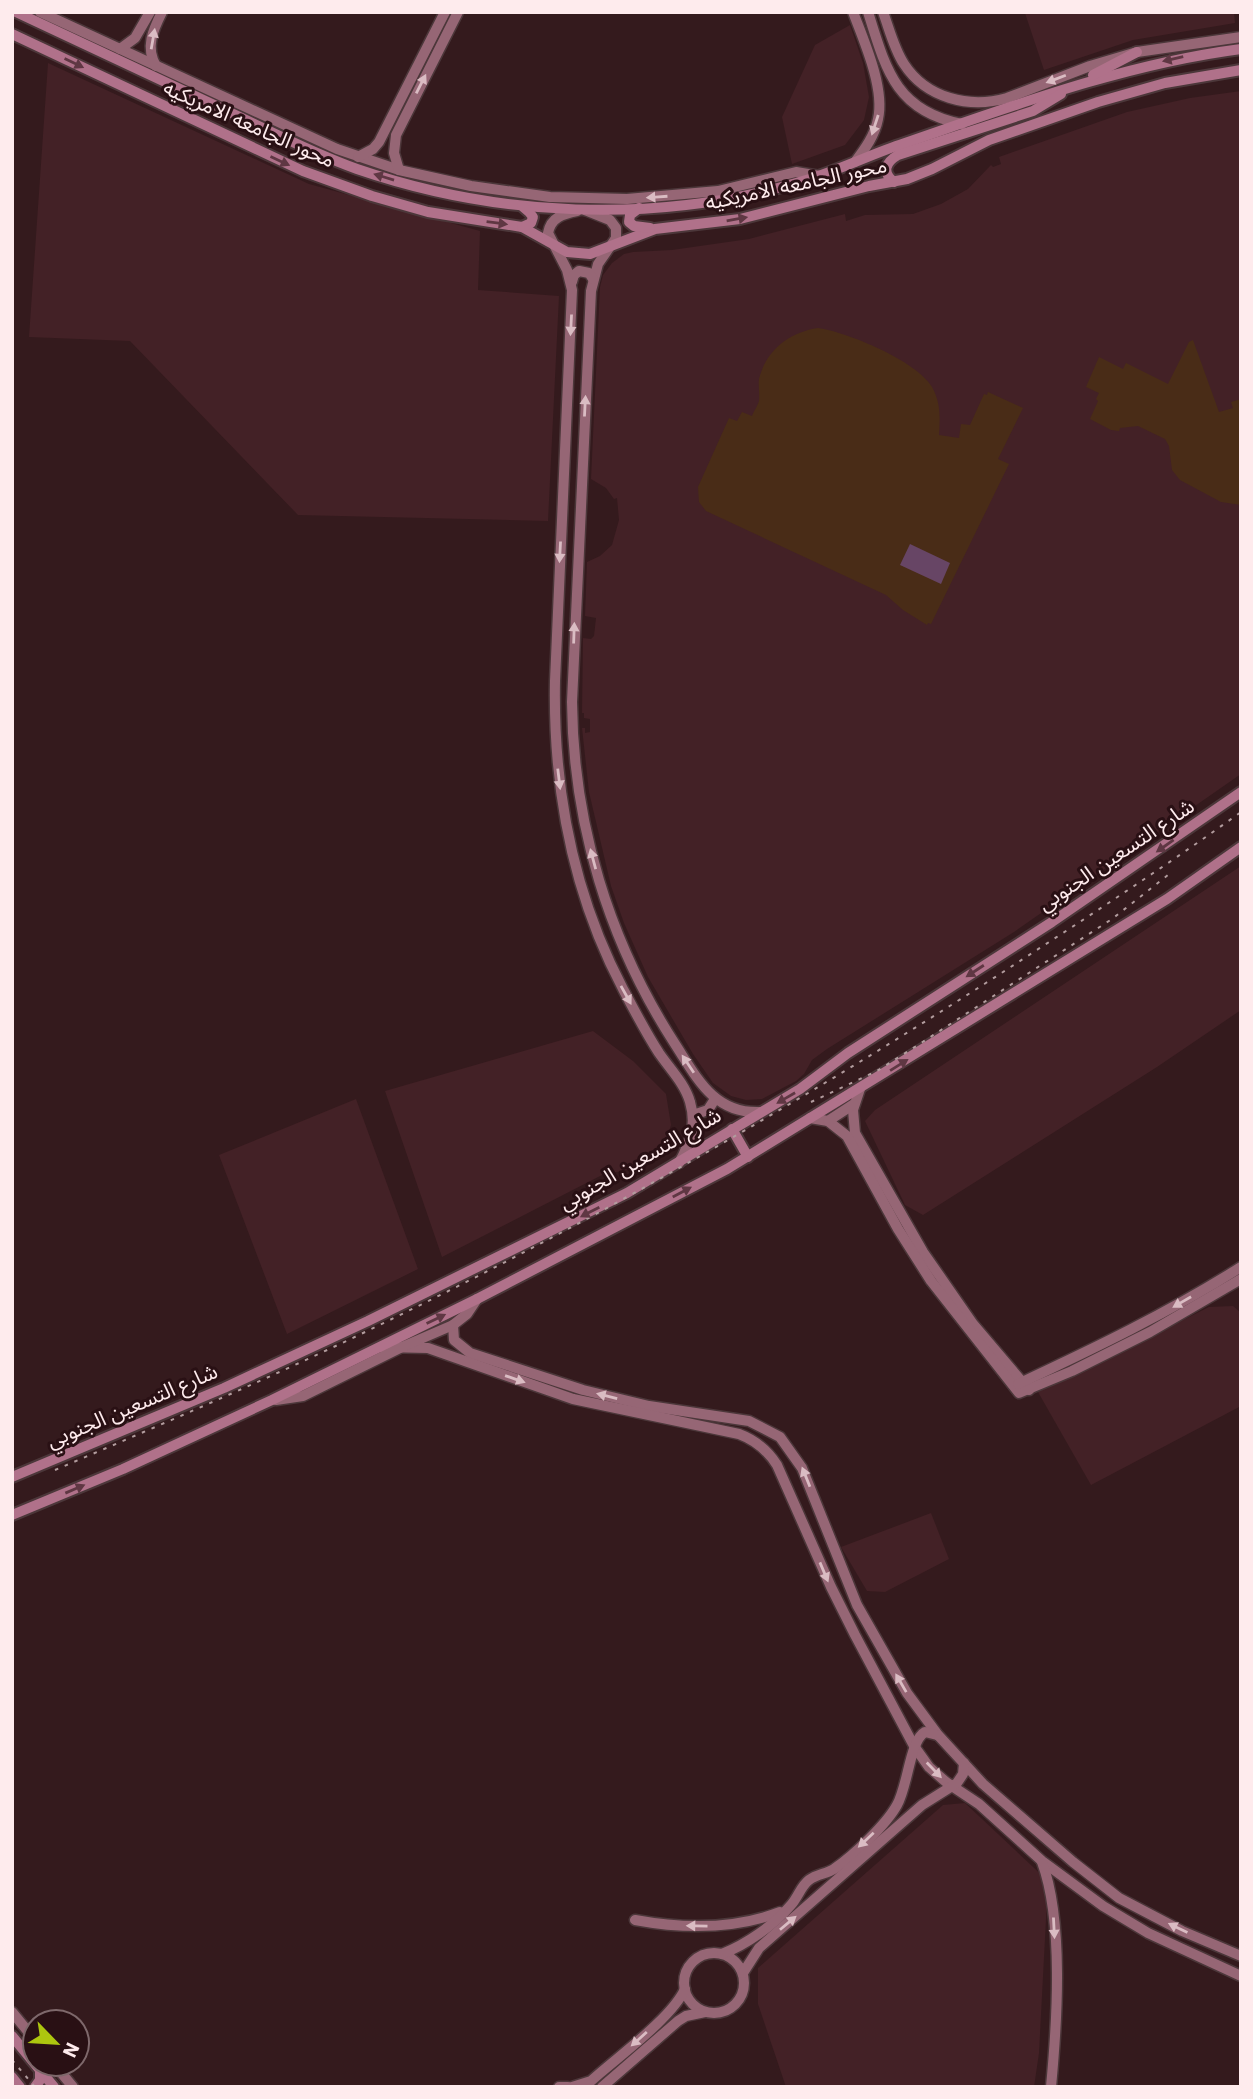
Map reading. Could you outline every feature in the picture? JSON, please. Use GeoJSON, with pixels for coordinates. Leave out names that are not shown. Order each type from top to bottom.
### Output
{"type":"FeatureCollection","features":[{"type":"Feature","properties":{"kind":"main road","name":"محور الجامعه الامريكيه"},"geometry":{"type":"LineString","coordinates":[[16,12],[82,37],[186,92],[328,158],[521,206],[583,210],[720,200],[770,190],[820,176],[904,143],[1122,71],[1184,57],[1241,49]]}},
{"type":"Feature","properties":{"kind":"main road","name":"محور الجامعه الامريكيه"},"geometry":{"type":"LineString","coordinates":[[12,34],[303,172],[440,215],[522,228],[567,252],[582,254],[597,252],[655,229],[751,216],[894,182],[932,169],[989,140],[1098,102],[1165,83],[1241,70]]}},
{"type":"Feature","properties":{"kind":"main road"},"geometry":{"type":"LineString","coordinates":[[894,182],[886,174],[886,167],[889,160],[898,155],[1033,111],[1137,52]]}},
{"type":"Feature","properties":{"kind":"main road"},"geometry":{"type":"LineString","coordinates":[[176,112],[186,92]]}},
{"type":"Feature","properties":{"kind":"main road"},"geometry":{"type":"LineString","coordinates":[[521,206],[533,217],[531,223],[522,228]]}},
{"type":"Feature","properties":{"kind":"main road"},"geometry":{"type":"LineString","coordinates":[[639,208],[630,215],[630,224],[655,229]]}},
{"type":"Feature","properties":{"kind":"main road","name":"شارع التسعين الجنوبي"},"geometry":{"type":"LineString","coordinates":[[12,1477],[224,1388],[368,1321],[591,1211],[679,1163],[800,1089],[848,1053],[1052,922],[1241,792]]}},
{"type":"Feature","properties":{"kind":"main road"},"geometry":{"type":"LineString","coordinates":[[12,1515],[124,1469],[272,1400],[477,1299],[748,1157],[1167,899],[1241,847]]}},
{"type":"Feature","properties":{"kind":"main road"},"geometry":{"type":"LineString","coordinates":[[732,1129],[748,1157]]}},
{"type":"Feature","properties":{"kind":"main road"},"geometry":{"type":"LineString","coordinates":[[12,2077],[20,2087]]}},
{"type":"Feature","properties":{"kind":"street"},"geometry":{"type":"LineString","coordinates":[[40,12],[82,37],[120,49],[358,157],[399,170],[412,179],[586,199],[627,199],[718,191],[796,173],[820,176]]}},
{"type":"Feature","properties":{"kind":"street"},"geometry":{"type":"LineString","coordinates":[[120,49],[135,38],[149,12]]}},
{"type":"Feature","properties":{"kind":"street"},"geometry":{"type":"LineString","coordinates":[[157,66],[151,54],[150,40],[162,12]]}},
{"type":"Feature","properties":{"kind":"street"},"geometry":{"type":"LineString","coordinates":[[358,157],[373,149],[379,142],[445,12]]}},
{"type":"Feature","properties":{"kind":"street"},"geometry":{"type":"LineString","coordinates":[[399,170],[394,153],[396,135],[458,12]]}},
{"type":"Feature","properties":{"kind":"street"},"geometry":{"type":"LineString","coordinates":[[853,12],[876,82],[880,109],[870,141],[853,164]]}},
{"type":"Feature","properties":{"kind":"street"},"geometry":{"type":"LineString","coordinates":[[962,125],[921,111],[901,92],[869,17],[883,14],[903,63],[915,76],[935,92],[966,102],[995,102],[1090,66],[1137,52],[1241,37]]}},
{"type":"Feature","properties":{"kind":"street"},"geometry":{"type":"LineString","coordinates":[[876,82],[892,76]]}},
{"type":"Feature","properties":{"kind":"street"},"geometry":{"type":"LineString","coordinates":[[572,282],[548,233],[553,220],[561,215],[583,210],[606,218],[613,224],[616,238],[602,258],[593,279],[576,586],[573,730],[584,823],[618,937],[664,1028],[715,1099],[734,1110],[760,1112]]}},
{"type":"Feature","properties":{"kind":"street"},"geometry":{"type":"LineString","coordinates":[[593,279],[586,271],[579,271],[572,282],[559,560],[555,729],[559,782],[566,824],[588,908],[603,945],[642,1023],[684,1088],[693,1115],[690,1142],[679,1163]]}},
{"type":"Feature","properties":{"kind":"street"},"geometry":{"type":"LineString","coordinates":[[588,908],[598,913],[604,910],[606,904]]}},
{"type":"Feature","properties":{"kind":"street"},"geometry":{"type":"LineString","coordinates":[[603,945],[608,935],[618,937]]}},
{"type":"Feature","properties":{"kind":"street"},"geometry":{"type":"LineString","coordinates":[[860,1089],[854,1104],[855,1133],[906,1225],[973,1324],[1021,1386]]}},
{"type":"Feature","properties":{"kind":"street"},"geometry":{"type":"LineString","coordinates":[[693,1115],[708,1110],[715,1099]]}},
{"type":"Feature","properties":{"kind":"street"},"geometry":{"type":"LineString","coordinates":[[828,1121],[854,1104]]}},
{"type":"Feature","properties":{"kind":"street"},"geometry":{"type":"LineString","coordinates":[[810,1118],[828,1121],[847,1136],[898,1229],[931,1281],[1021,1386]]}},
{"type":"Feature","properties":{"kind":"street"},"geometry":{"type":"LineString","coordinates":[[1148,1327],[1241,1268]]}},
{"type":"Feature","properties":{"kind":"street"},"geometry":{"type":"LineString","coordinates":[[1021,1386],[1148,1327],[1241,1279]]}},
{"type":"Feature","properties":{"kind":"street"},"geometry":{"type":"LineString","coordinates":[[272,1400],[303,1396],[453,1325],[467,1314],[477,1299]]}},
{"type":"Feature","properties":{"kind":"street"},"geometry":{"type":"LineString","coordinates":[[453,1325],[454,1340]]}},
{"type":"Feature","properties":{"kind":"street"},"geometry":{"type":"LineString","coordinates":[[444,1354],[440,1348],[443,1341],[454,1340],[470,1353],[583,1390],[649,1406],[749,1421],[777,1435],[802,1468],[857,1605],[907,1693],[938,1735],[983,1784],[1119,1898],[1182,1931],[1241,1955]]}},
{"type":"Feature","properties":{"kind":"street"},"geometry":{"type":"LineString","coordinates":[[379,1347],[428,1348],[573,1399],[745,1436],[764,1448],[773,1458],[831,1587],[903,1726],[914,1746],[939,1777],[970,1796],[1042,1861],[1127,1921],[1173,1946],[1241,1976]]}},
{"type":"Feature","properties":{"kind":"street"},"geometry":{"type":"LineString","coordinates":[[702,1427],[704,1414]]}},
{"type":"Feature","properties":{"kind":"street"},"geometry":{"type":"LineString","coordinates":[[903,1726],[915,1723],[922,1714]]}},
{"type":"Feature","properties":{"kind":"street"},"geometry":{"type":"LineString","coordinates":[[559,2087],[591,2081],[681,1998],[686,1972],[693,1962],[703,1955],[722,1954],[746,1943],[787,1909],[807,1881],[836,1868],[890,1816],[904,1790],[917,1738],[925,1732],[938,1735]]}},
{"type":"Feature","properties":{"kind":"street"},"geometry":{"type":"LineString","coordinates":[[602,2087],[678,2021],[695,2013],[717,2014],[734,2006],[743,1991],[743,1973],[758,1948],[922,1805],[961,1779],[964,1763]]}},
{"type":"Feature","properties":{"kind":"street"},"geometry":{"type":"LineString","coordinates":[[970,1796],[974,1788],[983,1784]]}},
{"type":"Feature","properties":{"kind":"street"},"geometry":{"type":"LineString","coordinates":[[1042,1861],[1051,1891],[1055,1949],[1055,2051],[1051,2087]]}},
{"type":"Feature","properties":{"kind":"street"},"geometry":{"type":"LineString","coordinates":[[635,1920],[677,1926],[720,1926],[747,1922],[787,1909]]}},
{"type":"Feature","properties":{"kind":"street"},"geometry":{"type":"LineString","coordinates":[[722,1954],[737,1963],[743,1973]]}},
{"type":"Feature","properties":{"kind":"street"},"geometry":{"type":"LineString","coordinates":[[684,1989],[690,2001],[705,2012]]}},
{"type":"Feature","properties":{"kind":"shaded area"},"geometry":{"type":"Polygon","coordinates":[[[1234,12],[1235,23],[1133,40],[1044,70],[1025,13],[1234,12]]]}},
{"type":"Feature","properties":{"kind":"shaded area"},"geometry":{"type":"Polygon","coordinates":[[[850,25],[863,63],[869,97],[864,120],[845,145],[792,164],[782,117],[815,45],[850,25]]]}},
{"type":"Feature","properties":{"kind":"shaded area"},"geometry":{"type":"Polygon","coordinates":[[[48,63],[309,184],[480,231],[478,290],[559,296],[548,521],[298,515],[130,341],[29,337],[48,63]]]}},
{"type":"Feature","properties":{"kind":"shaded area"},"geometry":{"type":"Polygon","coordinates":[[[1241,91],[1241,774],[1014,932],[827,1049],[812,1060],[804,1074],[796,1081],[762,1099],[746,1100],[731,1096],[713,1083],[648,977],[611,886],[589,792],[582,728],[585,728],[585,733],[590,732],[590,719],[584,718],[582,713],[583,638],[591,639],[594,636],[596,618],[585,616],[587,562],[600,556],[612,545],[619,520],[617,498],[614,499],[606,488],[591,479],[600,287],[603,275],[612,263],[624,254],[633,252],[672,250],[749,239],[845,214],[846,221],[865,215],[913,214],[941,204],[968,189],[991,165],[993,167],[1001,164],[999,157],[1127,112],[1190,98],[1241,91]]]}},
{"type":"Feature","properties":{"kind":"shaded area"},"geometry":{"type":"Polygon","coordinates":[[[818,328],[846,335],[880,349],[924,377],[937,399],[939,435],[959,438],[961,424],[970,425],[984,394],[987,395],[988,392],[1023,408],[998,459],[1009,464],[931,624],[927,625],[903,610],[886,595],[706,511],[699,502],[698,487],[729,418],[737,421],[742,412],[752,416],[758,404],[759,379],[767,359],[789,338],[818,328]]]}},
{"type":"Feature","properties":{"kind":"shaded area"},"geometry":{"type":"Polygon","coordinates":[[[1193,340],[1219,412],[1233,408],[1231,402],[1241,399],[1241,505],[1221,502],[1180,480],[1172,470],[1169,446],[1165,439],[1138,426],[1120,428],[1119,431],[1111,430],[1090,419],[1099,393],[1086,387],[1099,357],[1123,369],[1126,363],[1168,384],[1189,342],[1193,340]]]}},
{"type":"Feature","properties":{"kind":"shaded area"},"geometry":{"type":"Polygon","coordinates":[[[910,544],[950,563],[941,584],[900,565],[910,544]]]}},
{"type":"Feature","properties":{"kind":"shaded area"},"geometry":{"type":"Polygon","coordinates":[[[1241,866],[1241,1010],[1157,1067],[923,1215],[905,1205],[865,1121],[875,1110],[1241,866]]]}},
{"type":"Feature","properties":{"kind":"shaded area"},"geometry":{"type":"Polygon","coordinates":[[[593,1031],[633,1061],[666,1094],[671,1125],[665,1144],[641,1167],[602,1175],[442,1257],[385,1091],[593,1031]]]}},
{"type":"Feature","properties":{"kind":"shaded area"},"geometry":{"type":"Polygon","coordinates":[[[356,1099],[418,1269],[287,1334],[219,1155],[356,1099]]]}},
{"type":"Feature","properties":{"kind":"shaded area"},"geometry":{"type":"Polygon","coordinates":[[[1233,1306],[1241,1313],[1241,1406],[1091,1485],[1038,1392],[1209,1307],[1233,1306]]]}},
{"type":"Feature","properties":{"kind":"shaded area"},"geometry":{"type":"Polygon","coordinates":[[[931,1513],[949,1559],[885,1592],[867,1591],[841,1547],[931,1513]]]}},
{"type":"Feature","properties":{"kind":"shaded area"},"geometry":{"type":"Polygon","coordinates":[[[965,1803],[1048,1881],[1039,2053],[1034,2087],[786,2087],[758,2004],[758,1968],[943,1805],[965,1803]]]}},
{"type":"Feature","properties":{"kind":"railway"},"geometry":{"type":"LineString","coordinates":[[55,1470],[361,1334],[633,1194],[857,1064],[1123,894],[1241,812]]}},
{"type":"Feature","properties":{"kind":"railway"},"geometry":{"type":"LineString","coordinates":[[811,1102],[877,1071],[918,1045],[1112,919],[1173,871]]}},
{"type":"Feature","properties":{"kind":"railway"},"geometry":{"type":"LineString","coordinates":[[12,2060],[35,2087]]}}]}
